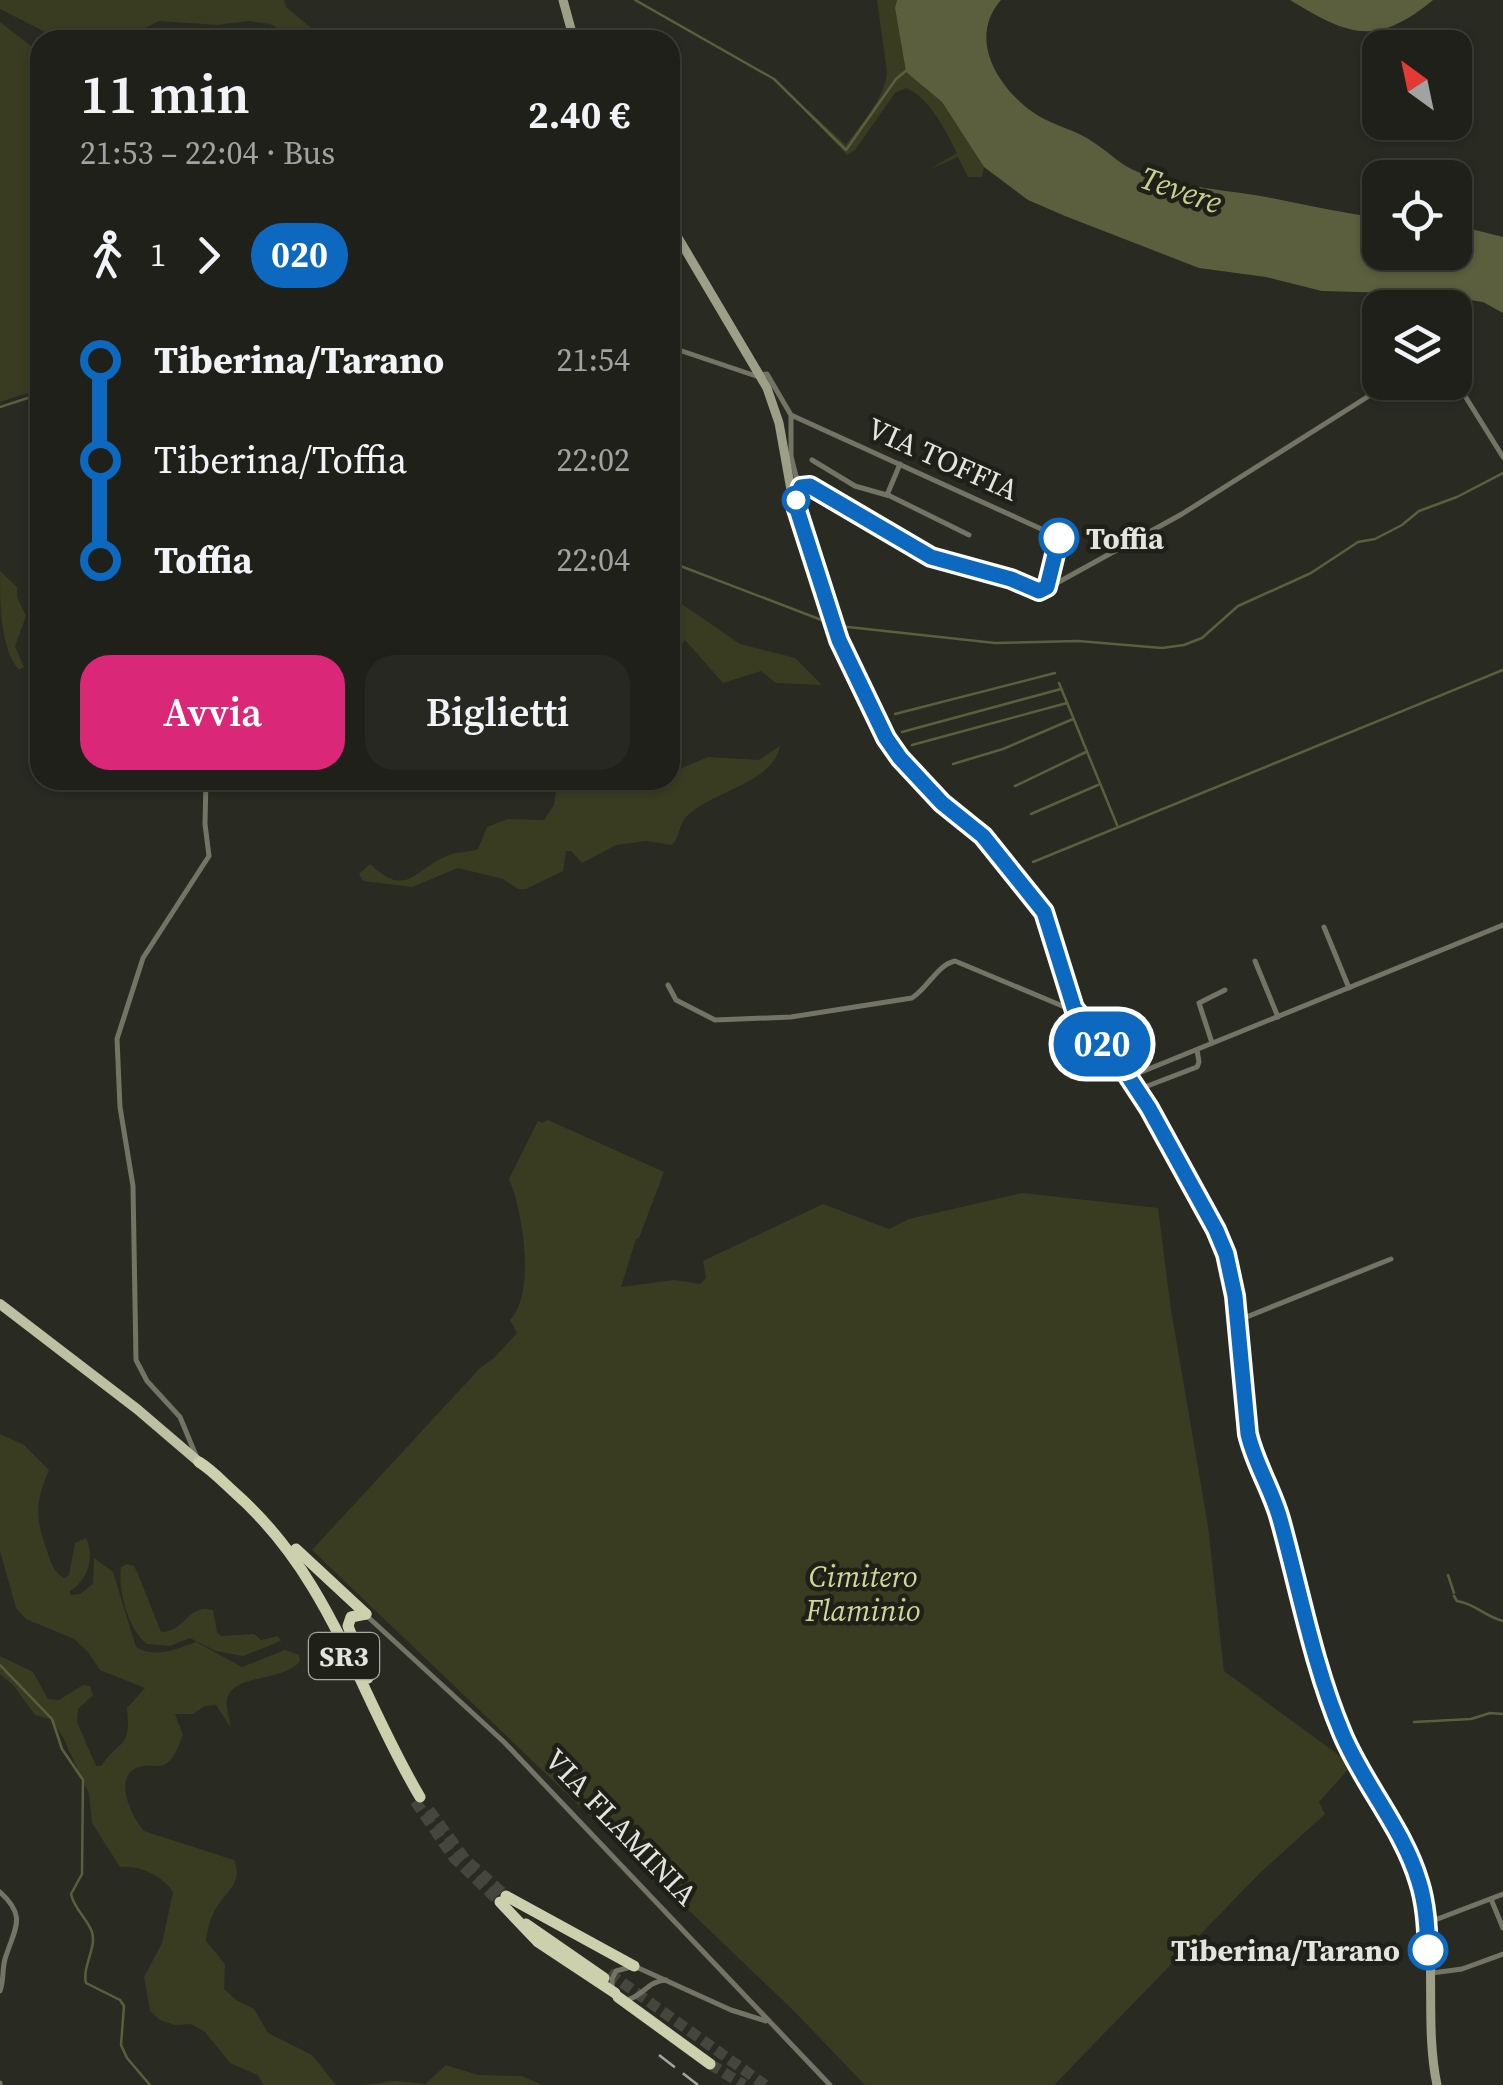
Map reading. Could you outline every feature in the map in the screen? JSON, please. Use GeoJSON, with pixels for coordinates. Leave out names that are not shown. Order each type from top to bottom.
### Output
{"type":"FeatureCollection","features":[{"type":"Feature","properties":{"kind":"highway","name":"SR3"},"geometry":{"type":"LineString","coordinates":[[199,1462],[267,1523],[320,1594],[417,1799],[380,1736],[329,1624],[297,1570],[276,1540],[199,1462]]}},
{"type":"Feature","properties":{"kind":"highway"},"geometry":{"type":"LineString","coordinates":[[267,1523],[366,1614]]}},
{"type":"Feature","properties":{"kind":"highway"},"geometry":{"type":"LineString","coordinates":[[366,1614],[351,1617],[348,1626],[384,1719],[386,1734]]}},
{"type":"Feature","properties":{"kind":"highway"},"geometry":{"type":"LineString","coordinates":[[503,1899],[634,1966]]}},
{"type":"Feature","properties":{"kind":"highway"},"geometry":{"type":"LineString","coordinates":[[503,1899],[606,1976]]}},
{"type":"Feature","properties":{"kind":"highway"},"geometry":{"type":"LineString","coordinates":[[503,1899],[538,1942],[710,2064]]}},
{"type":"Feature","properties":{"kind":"main road"},"geometry":{"type":"LineString","coordinates":[[563,0],[571,30]]}},
{"type":"Feature","properties":{"kind":"main road"},"geometry":{"type":"LineString","coordinates":[[680,241],[760,376],[779,423],[795,503],[835,629],[867,702],[900,758],[956,817],[983,836],[1044,912],[1075,1010],[1137,1090],[1220,1239],[1232,1282],[1248,1434],[1256,1462],[1278,1512],[1330,1700],[1349,1748],[1408,1853],[1420,1885],[1427,1923],[1431,2043],[1437,2085]]}},
{"type":"Feature","properties":{"kind":"main road","name":"SR3"},"geometry":{"type":"LineString","coordinates":[[0,1304],[199,1462]]}},
{"type":"Feature","properties":{"kind":"street"},"geometry":{"type":"LineString","coordinates":[[680,350],[760,376],[768,375],[791,415],[791,456],[796,474],[807,486],[931,557],[1011,579],[1039,591],[1182,514],[1362,400]]}},
{"type":"Feature","properties":{"kind":"street"},"geometry":{"type":"LineString","coordinates":[[1467,400],[1502,457]]}},
{"type":"Feature","properties":{"kind":"street","name":"VIA TOFFIA"},"geometry":{"type":"LineString","coordinates":[[791,415],[1059,538],[1046,589]]}},
{"type":"Feature","properties":{"kind":"street"},"geometry":{"type":"LineString","coordinates":[[812,460],[858,488],[886,495],[970,535]]}},
{"type":"Feature","properties":{"kind":"street"},"geometry":{"type":"LineString","coordinates":[[886,495],[900,464]]}},
{"type":"Feature","properties":{"kind":"street"},"geometry":{"type":"LineString","coordinates":[[795,489],[807,486]]}},
{"type":"Feature","properties":{"kind":"street"},"geometry":{"type":"LineString","coordinates":[[199,1462],[180,1417],[147,1381],[136,1360],[133,1186],[116,1052],[131,986],[143,958],[209,856],[206,790]]}},
{"type":"Feature","properties":{"kind":"street"},"geometry":{"type":"LineString","coordinates":[[1128,1077],[1503,925]]}},
{"type":"Feature","properties":{"kind":"street"},"geometry":{"type":"LineString","coordinates":[[1324,927],[1348,988]]}},
{"type":"Feature","properties":{"kind":"street"},"geometry":{"type":"LineString","coordinates":[[668,984],[676,1000],[710,1020],[782,1018],[912,998],[944,965],[955,961],[1075,1010]]}},
{"type":"Feature","properties":{"kind":"street"},"geometry":{"type":"LineString","coordinates":[[1255,961],[1278,1017]]}},
{"type":"Feature","properties":{"kind":"street"},"geometry":{"type":"LineString","coordinates":[[1212,1043],[1199,1004],[1225,990]]}},
{"type":"Feature","properties":{"kind":"street"},"geometry":{"type":"LineString","coordinates":[[1137,1090],[1198,1066],[1196,1050]]}},
{"type":"Feature","properties":{"kind":"street"},"geometry":{"type":"LineString","coordinates":[[1237,1322],[1391,1259]]}},
{"type":"Feature","properties":{"kind":"street","name":"VIA FLAMINIA"},"geometry":{"type":"LineString","coordinates":[[366,1614],[504,1742],[830,2085]]}},
{"type":"Feature","properties":{"kind":"street"},"geometry":{"type":"LineString","coordinates":[[0,1892],[14,1905],[18,1918],[0,1992]]}},
{"type":"Feature","properties":{"kind":"street"},"geometry":{"type":"LineString","coordinates":[[1427,1923],[1503,1894]]}},
{"type":"Feature","properties":{"kind":"street"},"geometry":{"type":"LineString","coordinates":[[1491,1898],[1503,1928]]}},
{"type":"Feature","properties":{"kind":"street"},"geometry":{"type":"LineString","coordinates":[[1430,1974],[1462,1969],[1503,1954]]}},
{"type":"Feature","properties":{"kind":"street"},"geometry":{"type":"LineString","coordinates":[[666,1980],[652,1982],[630,2000],[617,1995],[612,1984],[614,1974],[634,1966],[666,1980],[730,2010],[772,2024]]}},
{"type":"Feature","properties":{"kind":"street"},"geometry":{"type":"LineString","coordinates":[[634,1966],[643,1977],[641,1992]]}},
{"type":"Feature","properties":{"kind":"street"},"geometry":{"type":"LineString","coordinates":[[738,1988],[742,2011]]}},
{"type":"Feature","properties":{"kind":"street"},"geometry":{"type":"LineString","coordinates":[[742,2011],[756,2007]]}},
{"type":"Feature","properties":{"kind":"green space"},"geometry":{"type":"Polygon","coordinates":[[[0,0],[284,0],[286,7],[314,30],[281,30],[249,21],[217,25],[159,21],[142,30],[41,30],[0,9],[0,0]]]}},
{"type":"Feature","properties":{"kind":"green space"},"geometry":{"type":"Polygon","coordinates":[[[877,0],[897,0],[906,72],[942,102],[984,167],[982,177],[968,177],[958,157],[928,170],[957,153],[930,107],[906,88],[895,93],[855,150],[847,155],[806,112],[846,145],[871,110],[887,72],[877,0]]]}},
{"type":"Feature","properties":{"kind":"green space"},"geometry":{"type":"Polygon","coordinates":[[[0,22],[30,45],[30,392],[0,402],[0,22]]]}},
{"type":"Feature","properties":{"kind":"green space"},"geometry":{"type":"Polygon","coordinates":[[[0,571],[17,587],[26,616],[15,646],[24,667],[19,670],[5,637],[0,571]]]}},
{"type":"Feature","properties":{"kind":"green space"},"geometry":{"type":"Polygon","coordinates":[[[680,603],[740,644],[795,658],[822,685],[776,683],[761,671],[723,683],[685,640],[680,647],[680,603]]]}},
{"type":"Feature","properties":{"kind":"green space"},"geometry":{"type":"Polygon","coordinates":[[[780,746],[766,769],[686,817],[672,845],[646,841],[616,845],[582,863],[566,851],[563,871],[526,889],[458,868],[412,887],[363,881],[359,874],[370,864],[393,879],[410,878],[447,856],[478,849],[487,827],[508,819],[544,820],[554,805],[556,790],[680,790],[680,769],[708,757],[759,760],[780,746]]]}},
{"type":"Feature","properties":{"kind":"green space","name":"Cimitero Flaminio"},"geometry":{"type":"Polygon","coordinates":[[[548,1120],[664,1172],[621,1287],[674,1280],[700,1284],[706,1278],[703,1261],[823,1204],[889,1229],[909,1219],[1022,1193],[1158,1208],[1171,1310],[1208,1526],[1224,1671],[1352,1765],[1319,1802],[1325,1814],[1260,1873],[1054,2085],[865,2085],[794,2011],[312,1550],[517,1333],[510,1320],[523,1291],[524,1252],[519,1211],[509,1179],[538,1121],[548,1120]]]}},
{"type":"Feature","properties":{"kind":"green space"},"geometry":{"type":"Polygon","coordinates":[[[0,1434],[24,1445],[49,1470],[39,1501],[39,1519],[51,1563],[64,1578],[69,1575],[75,1543],[86,1538],[88,1568],[71,1595],[80,1594],[93,1584],[94,1558],[113,1572],[136,1647],[158,1653],[196,1642],[242,1667],[285,1650],[299,1655],[300,1661],[292,1668],[233,1689],[227,1704],[231,1728],[216,1705],[205,1706],[193,1714],[175,1714],[183,1735],[175,1754],[164,1765],[134,1770],[125,1785],[133,1815],[144,1831],[234,1860],[235,1881],[213,1914],[206,1941],[225,1964],[224,1989],[254,2009],[268,2033],[312,2055],[336,2085],[263,2085],[258,2075],[230,2063],[205,2032],[191,2024],[175,2025],[160,2020],[150,2011],[144,1977],[162,1943],[173,1892],[150,1873],[120,1867],[92,1823],[89,1794],[63,1737],[50,1719],[35,1715],[0,1674],[0,1656],[33,1672],[48,1699],[59,1700],[83,1685],[90,1686],[93,1695],[78,1709],[77,1722],[96,1766],[101,1766],[123,1742],[127,1708],[145,1688],[100,1670],[74,1639],[26,1619],[16,1608],[0,1551],[0,1434]]]}},
{"type":"Feature","properties":{"kind":"green space"},"geometry":{"type":"Polygon","coordinates":[[[134,1566],[161,1632],[176,1628],[197,1610],[204,1609],[213,1610],[221,1636],[254,1634],[261,1640],[278,1636],[281,1641],[243,1656],[216,1651],[190,1638],[170,1646],[147,1644],[134,1629],[123,1598],[121,1567],[134,1566]]]}},
{"type":"Feature","properties":{"kind":"green space"},"geometry":{"type":"Polygon","coordinates":[[[446,2065],[478,2075],[522,2076],[542,2085],[362,2085],[395,2081],[425,2084],[446,2065]]]}},
{"type":"Feature","properties":{"kind":"water","name":"Tevere"},"geometry":{"type":"Polygon","coordinates":[[[897,0],[1001,0],[991,15],[987,48],[1000,79],[1023,105],[1086,138],[1138,172],[1186,185],[1362,215],[1362,270],[1472,270],[1472,229],[1503,237],[1503,313],[1472,300],[1472,290],[1322,291],[1266,277],[1199,268],[1028,200],[984,167],[942,102],[906,72],[897,0]]]}},
{"type":"Feature","properties":{"kind":"water"},"geometry":{"type":"Polygon","coordinates":[[[1290,0],[1433,0],[1395,25],[1378,30],[1362,31],[1329,22],[1290,0]]]}},
{"type":"Feature","properties":{"kind":"waterway"},"geometry":{"type":"LineString","coordinates":[[635,0],[774,79],[846,150],[896,79],[907,70]]}},
{"type":"Feature","properties":{"kind":"waterway"},"geometry":{"type":"LineString","coordinates":[[0,407],[30,397]]}},
{"type":"Feature","properties":{"kind":"waterway"},"geometry":{"type":"LineString","coordinates":[[839,626],[995,643],[1078,641],[1162,648],[1184,645],[1202,638],[1238,606],[1311,573],[1358,542],[1375,539],[1402,525],[1419,511],[1503,473]]}},
{"type":"Feature","properties":{"kind":"waterway"},"geometry":{"type":"LineString","coordinates":[[680,566],[832,624]]}},
{"type":"Feature","properties":{"kind":"waterway"},"geometry":{"type":"LineString","coordinates":[[1033,862],[1503,670]]}},
{"type":"Feature","properties":{"kind":"waterway"},"geometry":{"type":"LineString","coordinates":[[895,714],[1055,673]]}},
{"type":"Feature","properties":{"kind":"waterway"},"geometry":{"type":"LineString","coordinates":[[1059,683],[1117,825]]}},
{"type":"Feature","properties":{"kind":"waterway"},"geometry":{"type":"LineString","coordinates":[[902,732],[1061,689]]}},
{"type":"Feature","properties":{"kind":"waterway"},"geometry":{"type":"LineString","coordinates":[[912,745],[1067,703]]}},
{"type":"Feature","properties":{"kind":"waterway"},"geometry":{"type":"LineString","coordinates":[[953,764],[1003,749],[1073,719]]}},
{"type":"Feature","properties":{"kind":"waterway"},"geometry":{"type":"LineString","coordinates":[[1015,786],[1086,752]]}},
{"type":"Feature","properties":{"kind":"waterway"},"geometry":{"type":"LineString","coordinates":[[1031,814],[1098,785]]}},
{"type":"Feature","properties":{"kind":"waterway"},"geometry":{"type":"LineString","coordinates":[[1448,1575],[1454,1593]]}},
{"type":"Feature","properties":{"kind":"waterway"},"geometry":{"type":"LineString","coordinates":[[1454,1596],[1457,1601],[1503,1621]]}},
{"type":"Feature","properties":{"kind":"waterway"},"geometry":{"type":"LineString","coordinates":[[0,1665],[52,1719],[62,1749],[83,1780],[82,1874],[71,1894],[92,1932],[86,1983],[120,2000],[124,2006],[121,2045],[150,2085]]}},
{"type":"Feature","properties":{"kind":"waterway"},"geometry":{"type":"LineString","coordinates":[[1414,1722],[1503,1714]]}},
{"type":"Feature","properties":{"kind":"tunnel"},"geometry":{"type":"LineString","coordinates":[[415,1801],[454,1858],[500,1902]]}},
{"type":"Feature","properties":{"kind":"tunnel"},"geometry":{"type":"LineString","coordinates":[[429,1810],[465,1859],[506,1896]]}},
{"type":"Feature","properties":{"kind":"tunnel"},"geometry":{"type":"LineString","coordinates":[[609,1973],[765,2085]]}},
{"type":"Feature","properties":{"kind":"tunnel"},"geometry":{"type":"LineString","coordinates":[[710,2064],[744,2085]]}},
{"type":"Feature","properties":{"kind":"railway"},"geometry":{"type":"LineString","coordinates":[[659,2055],[698,2085]]}},
{"type":"Feature","properties":{"kind":"bus line","name":"020"},"geometry":{"type":"LineString","coordinates":[[1059,538],[1047,587],[1039,591],[1011,579],[931,557],[810,486],[801,487],[795,503],[839,640],[886,738],[942,803],[983,836],[1044,912],[1074,1008],[1149,1108],[1220,1239],[1235,1296],[1253,1453],[1278,1512],[1338,1724],[1405,1846],[1419,1880],[1428,1950]]}},
{"type":"Feature","properties":{"kind":"place","name":"Toffia"},"geometry":{"type":"Point","coordinates":[1059,538]}},
{"type":"Feature","properties":{"kind":"place","name":"Tiberina/Tarano"},"geometry":{"type":"Point","coordinates":[1428,1950]}}]}
